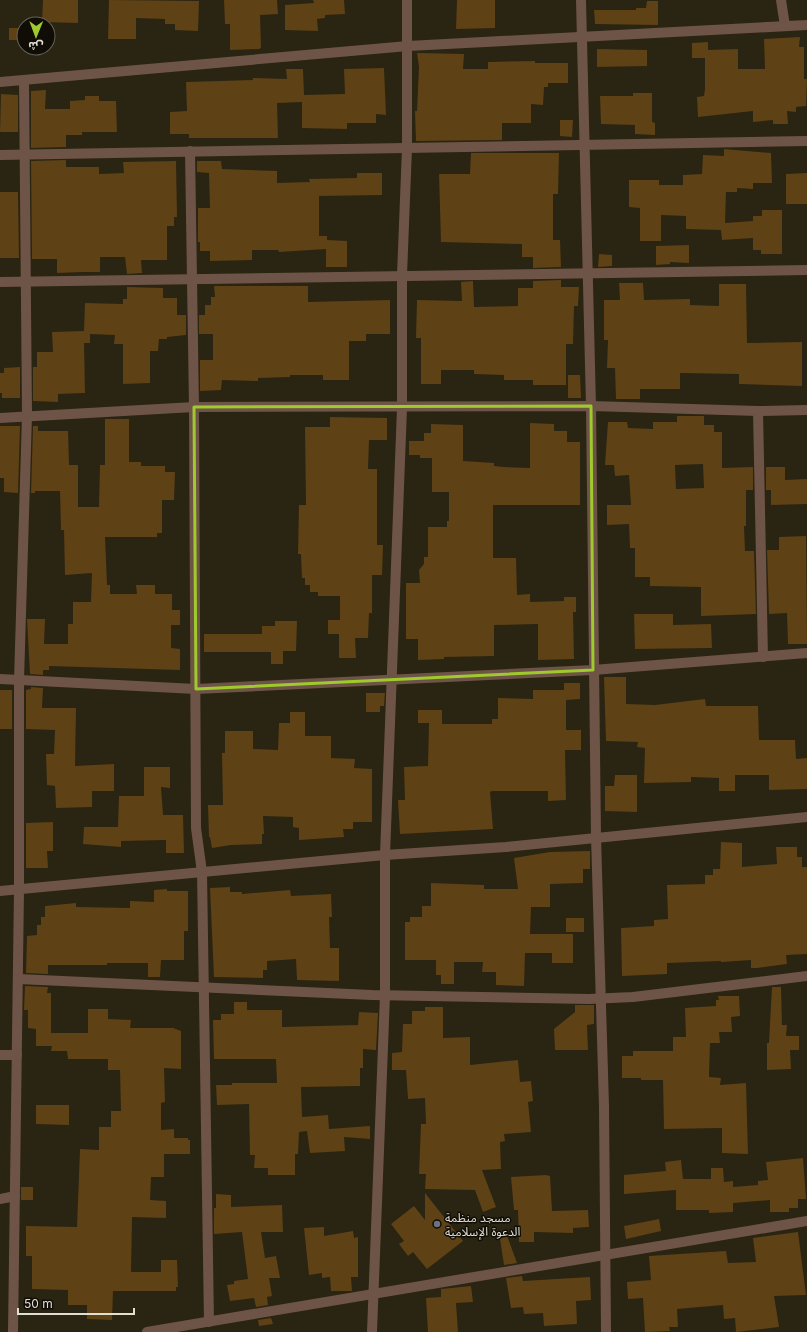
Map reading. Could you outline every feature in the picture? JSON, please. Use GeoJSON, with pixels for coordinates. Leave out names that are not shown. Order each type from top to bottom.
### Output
{"type":"FeatureCollection","features":[{"type":"Feature","properties":{"kind":"street"},"geometry":{"type":"LineString","coordinates":[[372,1332],[385,995],[385,855],[402,408],[402,275],[407,148],[407,0]]}},
{"type":"Feature","properties":{"kind":"street"},"geometry":{"type":"LineString","coordinates":[[581,0],[591,406],[593,670],[601,999],[606,1332]]}},
{"type":"Feature","properties":{"kind":"street"},"geometry":{"type":"LineString","coordinates":[[781,0],[785,26]]}},
{"type":"Feature","properties":{"kind":"street"},"geometry":{"type":"LineString","coordinates":[[0,82],[408,46],[807,25]]}},
{"type":"Feature","properties":{"kind":"street"},"geometry":{"type":"LineString","coordinates":[[13,1332],[19,890],[19,680],[27,415],[23,154],[24,80]]}},
{"type":"Feature","properties":{"kind":"street"},"geometry":{"type":"LineString","coordinates":[[0,155],[807,141]]}},
{"type":"Feature","properties":{"kind":"street"},"geometry":{"type":"LineString","coordinates":[[190,151],[194,407],[196,828],[202,872],[209,1322]]}},
{"type":"Feature","properties":{"kind":"street"},"geometry":{"type":"LineString","coordinates":[[0,282],[807,270]]}},
{"type":"Feature","properties":{"kind":"street"},"geometry":{"type":"LineString","coordinates":[[0,418],[27,415],[194,407],[402,408],[591,406],[758,411],[807,410]]}},
{"type":"Feature","properties":{"kind":"street"},"geometry":{"type":"LineString","coordinates":[[758,411],[763,657]]}},
{"type":"Feature","properties":{"kind":"street"},"geometry":{"type":"LineString","coordinates":[[0,679],[196,688],[392,681],[593,670],[807,653]]}},
{"type":"Feature","properties":{"kind":"street"},"geometry":{"type":"LineString","coordinates":[[0,891],[385,855],[506,847],[807,817]]}},
{"type":"Feature","properties":{"kind":"street"},"geometry":{"type":"LineString","coordinates":[[18,979],[385,995],[601,999],[807,976]]}},
{"type":"Feature","properties":{"kind":"street"},"geometry":{"type":"LineString","coordinates":[[0,1055],[17,1055]]}},
{"type":"Feature","properties":{"kind":"street"},"geometry":{"type":"LineString","coordinates":[[0,1198],[15,1196]]}},
{"type":"Feature","properties":{"kind":"street"},"geometry":{"type":"LineString","coordinates":[[148,1332],[807,1221]]}},
{"type":"Feature","properties":{"kind":"highlighted area"},"geometry":{"type":"Polygon","coordinates":[[[591,406],[593,670],[196,689],[194,407],[591,406]]]}},
{"type":"Feature","properties":{"kind":"building"},"geometry":{"type":"Polygon","coordinates":[[[43,0],[78,0],[78,23],[56,22],[56,16],[42,16],[43,0]]]}},
{"type":"Feature","properties":{"kind":"building"},"geometry":{"type":"Polygon","coordinates":[[[109,0],[199,1],[198,31],[175,30],[175,24],[165,24],[165,19],[136,18],[136,39],[108,39],[109,0]]]}},
{"type":"Feature","properties":{"kind":"building"},"geometry":{"type":"Polygon","coordinates":[[[224,0],[277,0],[278,14],[260,15],[261,48],[230,50],[230,24],[225,24],[224,0]]]}},
{"type":"Feature","properties":{"kind":"building"},"geometry":{"type":"Polygon","coordinates":[[[313,0],[344,0],[345,14],[325,15],[325,18],[317,19],[318,31],[285,30],[285,5],[314,3],[313,0]]]}},
{"type":"Feature","properties":{"kind":"building"},"geometry":{"type":"Polygon","coordinates":[[[457,0],[495,0],[495,28],[456,29],[457,0]]]}},
{"type":"Feature","properties":{"kind":"building"},"geometry":{"type":"Polygon","coordinates":[[[647,1],[658,1],[658,25],[595,24],[594,10],[636,10],[636,8],[646,8],[647,1]]]}},
{"type":"Feature","properties":{"kind":"building"},"geometry":{"type":"Polygon","coordinates":[[[9,28],[16,28],[16,40],[9,40],[9,28]]]}},
{"type":"Feature","properties":{"kind":"building"},"geometry":{"type":"Polygon","coordinates":[[[800,37],[799,47],[804,47],[804,79],[807,79],[806,106],[796,107],[796,112],[787,111],[788,124],[773,124],[773,120],[753,122],[753,111],[698,117],[697,97],[704,96],[705,89],[705,58],[692,58],[692,43],[708,42],[708,50],[738,49],[738,69],[765,69],[764,39],[800,37]]]}},
{"type":"Feature","properties":{"kind":"building"},"geometry":{"type":"Polygon","coordinates":[[[597,49],[647,50],[647,66],[597,67],[597,49]]]}},
{"type":"Feature","properties":{"kind":"building"},"geometry":{"type":"Polygon","coordinates":[[[417,53],[464,54],[463,69],[488,69],[488,62],[535,61],[535,63],[568,63],[568,83],[548,83],[548,87],[544,87],[543,105],[531,104],[531,123],[502,123],[502,140],[416,141],[415,111],[417,111],[419,67],[417,53]]]}},
{"type":"Feature","properties":{"kind":"building"},"geometry":{"type":"Polygon","coordinates":[[[384,68],[386,115],[376,114],[376,123],[347,123],[347,129],[302,128],[302,102],[277,103],[278,138],[189,138],[189,134],[170,134],[170,112],[187,111],[186,82],[253,80],[253,78],[287,79],[286,69],[303,69],[304,95],[345,94],[344,69],[384,68]]]}},
{"type":"Feature","properties":{"kind":"building"},"geometry":{"type":"Polygon","coordinates":[[[46,90],[45,109],[70,109],[70,101],[85,100],[85,96],[99,96],[99,101],[116,101],[117,132],[82,132],[82,135],[66,135],[66,147],[31,148],[31,91],[46,90]]]}},
{"type":"Feature","properties":{"kind":"building"},"geometry":{"type":"Polygon","coordinates":[[[633,93],[652,93],[652,122],[655,123],[655,135],[635,134],[635,125],[601,124],[600,96],[633,96],[633,93]]]}},
{"type":"Feature","properties":{"kind":"building"},"geometry":{"type":"Polygon","coordinates":[[[1,94],[18,95],[18,132],[0,132],[1,94]]]}},
{"type":"Feature","properties":{"kind":"building"},"geometry":{"type":"Polygon","coordinates":[[[560,120],[573,120],[572,137],[560,136],[560,120]]]}},
{"type":"Feature","properties":{"kind":"building"},"geometry":{"type":"Polygon","coordinates":[[[724,149],[771,153],[772,183],[753,183],[753,189],[737,188],[737,192],[726,192],[725,223],[753,221],[753,216],[762,216],[762,210],[782,210],[782,254],[761,254],[761,250],[753,250],[753,238],[722,240],[721,230],[686,229],[686,216],[661,215],[661,241],[640,241],[640,208],[629,207],[629,180],[659,180],[659,185],[683,185],[683,175],[702,174],[703,155],[724,156],[724,149]]]}},
{"type":"Feature","properties":{"kind":"building"},"geometry":{"type":"Polygon","coordinates":[[[471,153],[559,153],[558,194],[553,194],[553,240],[560,240],[561,267],[533,268],[533,257],[522,257],[522,244],[441,242],[439,174],[470,174],[471,153]]]}},
{"type":"Feature","properties":{"kind":"building"},"geometry":{"type":"Polygon","coordinates":[[[66,160],[66,167],[99,167],[99,174],[124,173],[123,162],[176,161],[177,217],[174,217],[174,226],[167,226],[167,260],[141,260],[142,273],[127,274],[125,257],[100,257],[100,272],[57,273],[57,259],[32,259],[31,161],[66,160]]]}},
{"type":"Feature","properties":{"kind":"building"},"geometry":{"type":"Polygon","coordinates":[[[197,161],[221,161],[222,169],[277,171],[277,183],[310,182],[309,179],[357,178],[357,173],[382,173],[382,195],[319,196],[319,236],[327,236],[327,240],[347,241],[347,267],[326,267],[326,249],[279,252],[278,250],[252,250],[252,260],[210,261],[210,251],[200,251],[200,242],[198,242],[198,208],[210,208],[209,173],[197,172],[197,161]]]}},
{"type":"Feature","properties":{"kind":"building"},"geometry":{"type":"Polygon","coordinates":[[[807,173],[807,204],[786,204],[786,174],[807,173]]]}},
{"type":"Feature","properties":{"kind":"building"},"geometry":{"type":"Polygon","coordinates":[[[0,192],[18,192],[19,258],[0,258],[0,192]]]}},
{"type":"Feature","properties":{"kind":"building"},"geometry":{"type":"Polygon","coordinates":[[[689,245],[689,263],[670,262],[670,264],[656,265],[656,246],[689,245]]]}},
{"type":"Feature","properties":{"kind":"building"},"geometry":{"type":"Polygon","coordinates":[[[599,254],[612,255],[612,266],[598,267],[599,254]]]}},
{"type":"Feature","properties":{"kind":"building"},"geometry":{"type":"Polygon","coordinates":[[[561,280],[561,287],[579,287],[578,306],[574,306],[573,344],[566,344],[566,385],[533,385],[533,380],[504,380],[504,375],[474,374],[474,370],[441,370],[441,384],[421,384],[421,338],[416,338],[417,300],[462,301],[461,282],[473,281],[474,307],[518,306],[518,288],[533,288],[533,281],[561,280]]]}},
{"type":"Feature","properties":{"kind":"building"},"geometry":{"type":"Polygon","coordinates":[[[619,283],[643,283],[644,300],[690,299],[690,305],[719,306],[719,284],[746,284],[747,343],[802,342],[802,386],[739,384],[739,374],[680,373],[680,389],[640,389],[640,399],[616,399],[615,368],[607,368],[608,340],[604,340],[604,300],[620,300],[619,283]]]}},
{"type":"Feature","properties":{"kind":"building"},"geometry":{"type":"Polygon","coordinates":[[[214,286],[308,286],[308,302],[390,300],[390,334],[366,334],[366,341],[349,341],[349,380],[323,380],[323,375],[290,375],[290,377],[258,378],[258,381],[222,380],[221,390],[200,391],[200,360],[213,360],[213,334],[199,334],[199,315],[205,315],[205,305],[211,305],[211,297],[215,297],[214,286]]]}},
{"type":"Feature","properties":{"kind":"building"},"geometry":{"type":"Polygon","coordinates":[[[127,287],[163,288],[163,298],[177,298],[177,315],[186,315],[186,335],[159,339],[158,351],[150,351],[150,383],[123,384],[123,344],[114,344],[115,335],[90,334],[90,343],[84,343],[85,393],[58,394],[58,402],[33,401],[33,367],[37,367],[37,352],[53,352],[52,332],[84,331],[85,303],[123,304],[123,299],[127,299],[127,287]]]}},
{"type":"Feature","properties":{"kind":"building"},"geometry":{"type":"Polygon","coordinates":[[[20,367],[20,398],[2,398],[2,393],[0,393],[0,373],[4,373],[4,368],[20,367]]]}},
{"type":"Feature","properties":{"kind":"building"},"geometry":{"type":"Polygon","coordinates":[[[568,375],[580,375],[581,398],[568,398],[568,375]]]}},
{"type":"Feature","properties":{"kind":"building"},"geometry":{"type":"Polygon","coordinates":[[[677,416],[704,416],[704,425],[714,425],[714,432],[722,432],[722,468],[753,467],[753,490],[746,490],[746,526],[744,526],[745,551],[754,551],[756,614],[701,616],[701,587],[650,586],[650,577],[635,577],[635,548],[630,548],[629,524],[607,525],[607,505],[631,505],[629,475],[615,476],[614,465],[605,465],[608,422],[627,422],[628,428],[653,429],[653,422],[677,422],[677,416]],[[703,464],[675,465],[676,489],[704,488],[703,464]]]}},
{"type":"Feature","properties":{"kind":"building"},"geometry":{"type":"Polygon","coordinates":[[[330,417],[387,418],[387,440],[369,440],[368,469],[377,469],[377,545],[383,545],[382,575],[372,575],[372,613],[369,613],[368,638],[355,638],[356,658],[339,658],[339,634],[328,634],[328,620],[340,620],[340,596],[318,596],[318,592],[310,592],[310,585],[305,585],[305,578],[302,578],[301,554],[298,554],[299,505],[306,505],[305,427],[330,427],[330,417]]]}},
{"type":"Feature","properties":{"kind":"building"},"geometry":{"type":"Polygon","coordinates":[[[105,419],[129,419],[129,462],[141,462],[141,466],[165,466],[165,472],[175,472],[174,500],[162,500],[162,533],[157,533],[157,537],[105,537],[107,585],[110,585],[110,594],[137,594],[136,585],[155,585],[155,594],[172,594],[172,610],[180,610],[180,625],[171,625],[171,648],[180,649],[180,670],[49,666],[49,670],[43,670],[43,675],[30,674],[27,619],[45,619],[44,644],[68,644],[68,624],[73,624],[73,602],[91,602],[92,573],[65,575],[64,530],[61,530],[60,491],[35,491],[35,493],[31,493],[33,426],[38,426],[38,431],[68,431],[69,465],[78,465],[78,507],[99,507],[100,465],[105,465],[105,419]]]}},
{"type":"Feature","properties":{"kind":"building"},"geometry":{"type":"Polygon","coordinates":[[[530,423],[554,424],[554,431],[567,431],[567,442],[580,442],[580,505],[493,505],[493,558],[516,558],[517,595],[530,594],[530,602],[564,601],[564,597],[576,597],[576,612],[573,612],[574,659],[538,660],[538,624],[494,625],[494,656],[444,657],[444,659],[418,660],[418,639],[406,639],[406,583],[420,583],[419,570],[424,564],[424,557],[428,557],[428,527],[447,527],[447,521],[449,521],[449,492],[432,492],[432,458],[420,458],[420,455],[409,455],[409,441],[424,441],[424,433],[431,433],[431,424],[463,425],[463,461],[494,463],[494,466],[530,468],[530,423]]]}},
{"type":"Feature","properties":{"kind":"building"},"geometry":{"type":"Polygon","coordinates":[[[0,426],[20,426],[18,493],[4,492],[4,478],[0,478],[0,426]]]}},
{"type":"Feature","properties":{"kind":"building"},"geometry":{"type":"Polygon","coordinates":[[[766,467],[785,467],[785,480],[807,479],[807,504],[771,505],[771,490],[766,490],[766,467]]]}},
{"type":"Feature","properties":{"kind":"building"},"geometry":{"type":"Polygon","coordinates":[[[806,536],[807,644],[788,644],[787,613],[769,614],[767,550],[779,550],[779,537],[806,536]]]}},
{"type":"Feature","properties":{"kind":"building"},"geometry":{"type":"Polygon","coordinates":[[[634,614],[673,614],[673,625],[711,624],[712,648],[635,649],[634,614]]]}},
{"type":"Feature","properties":{"kind":"building"},"geometry":{"type":"Polygon","coordinates":[[[275,621],[297,621],[296,651],[283,651],[283,664],[271,664],[271,652],[204,652],[204,634],[262,634],[262,626],[275,626],[275,621]]]}},
{"type":"Feature","properties":{"kind":"building"},"geometry":{"type":"Polygon","coordinates":[[[604,677],[626,677],[626,704],[655,705],[705,699],[706,706],[758,706],[759,740],[795,740],[796,759],[807,758],[807,789],[769,790],[769,775],[735,775],[735,791],[719,791],[719,778],[691,777],[691,782],[644,783],[645,748],[637,747],[638,742],[606,741],[604,677]]]}},
{"type":"Feature","properties":{"kind":"building"},"geometry":{"type":"Polygon","coordinates":[[[564,683],[580,683],[580,699],[566,700],[566,730],[581,730],[581,750],[565,750],[566,800],[548,801],[548,791],[492,791],[490,792],[493,829],[400,834],[398,800],[405,800],[404,767],[428,766],[429,723],[418,723],[418,710],[442,710],[442,724],[492,724],[492,719],[498,719],[498,698],[533,699],[533,690],[564,690],[564,683]]]}},
{"type":"Feature","properties":{"kind":"building"},"geometry":{"type":"Polygon","coordinates":[[[31,687],[43,688],[42,708],[76,708],[75,766],[114,764],[114,791],[92,791],[92,807],[56,808],[55,786],[47,785],[46,754],[54,754],[55,730],[26,729],[26,690],[31,689],[31,687]]]}},
{"type":"Feature","properties":{"kind":"building"},"geometry":{"type":"Polygon","coordinates":[[[0,690],[12,690],[12,729],[0,729],[0,690]]]}},
{"type":"Feature","properties":{"kind":"building"},"geometry":{"type":"Polygon","coordinates":[[[366,693],[385,693],[384,706],[380,706],[380,712],[366,712],[366,693]]]}},
{"type":"Feature","properties":{"kind":"building"},"geometry":{"type":"Polygon","coordinates":[[[290,712],[305,712],[305,736],[331,736],[331,758],[355,759],[354,768],[372,769],[372,822],[353,822],[353,829],[343,829],[344,837],[299,840],[299,828],[293,827],[293,817],[263,816],[264,834],[262,834],[262,844],[231,845],[212,848],[209,837],[208,805],[223,805],[222,753],[225,753],[225,731],[253,731],[253,749],[278,750],[279,723],[290,723],[290,712]]]}},
{"type":"Feature","properties":{"kind":"building"},"geometry":{"type":"Polygon","coordinates":[[[144,767],[170,767],[170,788],[161,787],[163,815],[183,815],[184,853],[166,853],[166,840],[121,841],[121,847],[83,844],[84,827],[118,827],[119,796],[144,796],[144,767]]]}},
{"type":"Feature","properties":{"kind":"building"},"geometry":{"type":"Polygon","coordinates":[[[615,775],[637,775],[637,812],[605,811],[605,786],[614,786],[615,775]]]}},
{"type":"Feature","properties":{"kind":"building"},"geometry":{"type":"Polygon","coordinates":[[[53,822],[53,851],[47,851],[48,868],[26,868],[26,823],[53,822]]]}},
{"type":"Feature","properties":{"kind":"building"},"geometry":{"type":"Polygon","coordinates":[[[721,842],[742,843],[742,867],[777,864],[776,847],[797,847],[797,857],[802,857],[802,867],[807,867],[807,954],[786,955],[787,964],[757,968],[751,968],[751,960],[667,963],[667,974],[622,976],[621,928],[654,926],[654,920],[668,919],[667,885],[705,884],[705,875],[713,875],[713,869],[720,869],[721,842]]]}},
{"type":"Feature","properties":{"kind":"building"},"geometry":{"type":"Polygon","coordinates":[[[590,851],[590,869],[583,869],[583,883],[550,884],[550,907],[531,907],[530,934],[573,934],[573,963],[552,963],[552,953],[525,953],[524,986],[496,985],[496,972],[482,972],[483,962],[454,962],[454,984],[441,984],[441,975],[436,975],[436,960],[405,960],[405,922],[410,922],[410,917],[422,917],[422,906],[431,906],[431,883],[484,885],[484,889],[518,889],[514,858],[550,852],[590,851]]]}},
{"type":"Feature","properties":{"kind":"building"},"geometry":{"type":"Polygon","coordinates":[[[230,887],[230,892],[242,892],[242,894],[290,890],[291,896],[331,894],[332,917],[329,917],[330,948],[339,948],[339,981],[297,980],[296,959],[267,961],[267,970],[263,970],[263,978],[214,977],[210,888],[230,887]]]}},
{"type":"Feature","properties":{"kind":"building"},"geometry":{"type":"Polygon","coordinates":[[[167,889],[167,891],[188,891],[188,931],[184,931],[184,960],[161,960],[160,977],[148,977],[148,963],[48,965],[48,974],[26,973],[27,936],[37,935],[37,925],[41,925],[41,917],[45,917],[45,906],[76,903],[76,907],[130,908],[130,901],[154,902],[154,890],[167,889]]]}},
{"type":"Feature","properties":{"kind":"building"},"geometry":{"type":"Polygon","coordinates":[[[566,918],[584,918],[584,932],[566,932],[566,918]]]}},
{"type":"Feature","properties":{"kind":"building"},"geometry":{"type":"Polygon","coordinates":[[[25,986],[48,987],[47,993],[51,993],[51,1033],[88,1033],[88,1009],[108,1009],[108,1019],[131,1020],[130,1028],[173,1028],[181,1031],[181,1069],[164,1068],[165,1102],[161,1103],[161,1130],[174,1129],[174,1138],[188,1138],[188,1140],[190,1140],[190,1154],[164,1154],[164,1177],[151,1177],[150,1200],[166,1201],[166,1218],[132,1217],[131,1272],[161,1272],[161,1260],[177,1260],[178,1287],[176,1287],[176,1291],[113,1291],[112,1320],[87,1319],[87,1305],[68,1305],[68,1290],[32,1289],[32,1256],[26,1256],[26,1226],[77,1227],[80,1149],[99,1150],[99,1127],[111,1127],[111,1111],[121,1111],[120,1070],[108,1070],[108,1059],[68,1059],[67,1051],[51,1051],[52,1046],[36,1046],[36,1029],[28,1028],[28,1010],[24,1010],[25,986]]]}},
{"type":"Feature","properties":{"kind":"building"},"geometry":{"type":"Polygon","coordinates":[[[772,987],[781,987],[782,1025],[787,1025],[786,1036],[799,1036],[799,1050],[790,1050],[791,1069],[767,1070],[767,1043],[769,1043],[772,987]]]}},
{"type":"Feature","properties":{"kind":"building"},"geometry":{"type":"Polygon","coordinates":[[[718,996],[739,996],[740,1016],[731,1017],[732,1032],[719,1032],[720,1043],[710,1043],[709,1077],[721,1078],[720,1085],[746,1083],[748,1154],[722,1153],[722,1128],[664,1129],[663,1080],[622,1078],[622,1056],[633,1056],[633,1051],[673,1051],[673,1037],[686,1037],[685,1008],[716,1006],[716,1000],[719,1000],[718,996]]]}},
{"type":"Feature","properties":{"kind":"building"},"geometry":{"type":"Polygon","coordinates":[[[234,1002],[247,1002],[247,1010],[282,1010],[282,1027],[358,1025],[359,1012],[378,1013],[376,1050],[363,1049],[363,1068],[360,1068],[360,1086],[301,1087],[302,1117],[328,1115],[329,1129],[370,1126],[370,1139],[344,1137],[345,1151],[310,1153],[307,1131],[299,1132],[298,1154],[295,1154],[295,1175],[268,1175],[268,1168],[254,1168],[255,1155],[250,1155],[249,1104],[217,1105],[216,1085],[232,1085],[232,1083],[277,1083],[276,1059],[214,1059],[213,1020],[221,1020],[221,1014],[234,1014],[234,1002]]]}},
{"type":"Feature","properties":{"kind":"building"},"geometry":{"type":"Polygon","coordinates":[[[575,1005],[594,1005],[594,1024],[587,1025],[588,1050],[555,1050],[554,1029],[575,1012],[575,1005]]]}},
{"type":"Feature","properties":{"kind":"building"},"geometry":{"type":"Polygon","coordinates":[[[425,1007],[443,1007],[443,1038],[470,1037],[470,1065],[518,1060],[520,1082],[531,1081],[533,1101],[528,1102],[531,1132],[504,1134],[505,1141],[500,1142],[501,1169],[482,1170],[496,1207],[483,1212],[475,1190],[425,1189],[426,1174],[419,1174],[421,1124],[426,1124],[425,1098],[408,1099],[406,1070],[392,1070],[392,1053],[402,1052],[403,1024],[412,1024],[412,1011],[425,1011],[425,1007]]]}},
{"type":"Feature","properties":{"kind":"building"},"geometry":{"type":"Polygon","coordinates":[[[36,1105],[69,1105],[69,1125],[36,1124],[36,1105]]]}},
{"type":"Feature","properties":{"kind":"building"},"geometry":{"type":"Polygon","coordinates":[[[803,1158],[806,1199],[798,1199],[798,1208],[789,1208],[789,1212],[770,1212],[770,1200],[733,1203],[733,1212],[709,1213],[709,1210],[676,1210],[676,1190],[624,1194],[624,1175],[666,1171],[665,1162],[681,1160],[683,1179],[711,1179],[711,1168],[723,1168],[724,1182],[733,1181],[733,1187],[758,1185],[758,1181],[768,1180],[766,1162],[803,1158]]]}},
{"type":"Feature","properties":{"kind":"building"},"geometry":{"type":"Polygon","coordinates":[[[550,1176],[552,1211],[588,1210],[589,1227],[573,1228],[573,1233],[534,1232],[534,1242],[519,1242],[518,1210],[514,1210],[511,1177],[550,1176]]]}},
{"type":"Feature","properties":{"kind":"building"},"geometry":{"type":"Polygon","coordinates":[[[21,1187],[33,1187],[33,1200],[21,1200],[21,1187]]]}},
{"type":"Feature","properties":{"kind":"building"},"geometry":{"type":"Polygon","coordinates":[[[425,1193],[463,1241],[427,1269],[413,1252],[408,1256],[399,1244],[404,1241],[391,1224],[414,1206],[425,1220],[425,1193]]]}},
{"type":"Feature","properties":{"kind":"building"},"geometry":{"type":"Polygon","coordinates":[[[216,1194],[231,1195],[231,1207],[282,1205],[283,1232],[261,1232],[265,1258],[276,1256],[280,1278],[269,1278],[272,1296],[267,1297],[268,1305],[256,1307],[254,1298],[230,1301],[227,1285],[234,1284],[234,1281],[248,1279],[242,1232],[214,1234],[214,1208],[216,1208],[216,1194]]]}},
{"type":"Feature","properties":{"kind":"building"},"geometry":{"type":"Polygon","coordinates":[[[659,1219],[661,1231],[626,1239],[624,1226],[659,1219]]]}},
{"type":"Feature","properties":{"kind":"building"},"geometry":{"type":"Polygon","coordinates":[[[324,1227],[324,1236],[353,1231],[354,1238],[358,1237],[358,1277],[351,1277],[352,1291],[331,1291],[330,1277],[322,1278],[322,1273],[309,1275],[304,1228],[324,1227]]]}},
{"type":"Feature","properties":{"kind":"building"},"geometry":{"type":"Polygon","coordinates":[[[505,1230],[517,1263],[504,1265],[499,1232],[505,1230]]]}},
{"type":"Feature","properties":{"kind":"building"},"geometry":{"type":"Polygon","coordinates":[[[798,1232],[806,1295],[774,1296],[779,1327],[736,1332],[735,1318],[724,1319],[723,1305],[677,1309],[678,1327],[669,1327],[670,1331],[645,1332],[643,1298],[628,1299],[627,1282],[651,1280],[649,1256],[726,1251],[728,1263],[756,1262],[753,1238],[798,1232]]]}},
{"type":"Feature","properties":{"kind":"building"},"geometry":{"type":"Polygon","coordinates":[[[522,1276],[523,1281],[590,1277],[591,1300],[576,1301],[577,1324],[544,1326],[543,1313],[524,1314],[523,1307],[511,1308],[506,1278],[522,1276]]]}},
{"type":"Feature","properties":{"kind":"building"},"geometry":{"type":"Polygon","coordinates":[[[471,1286],[473,1302],[456,1303],[458,1332],[428,1332],[426,1298],[441,1297],[441,1289],[471,1286]]]}},
{"type":"Feature","properties":{"kind":"building"},"geometry":{"type":"Polygon","coordinates":[[[271,1318],[273,1324],[259,1326],[258,1320],[271,1318]]]}},
{"type":"Feature","properties":{"kind":"place","name":"مسجد منظمة الدعوة الإسلامية"},"geometry":{"type":"Point","coordinates":[437,1224]}}]}
